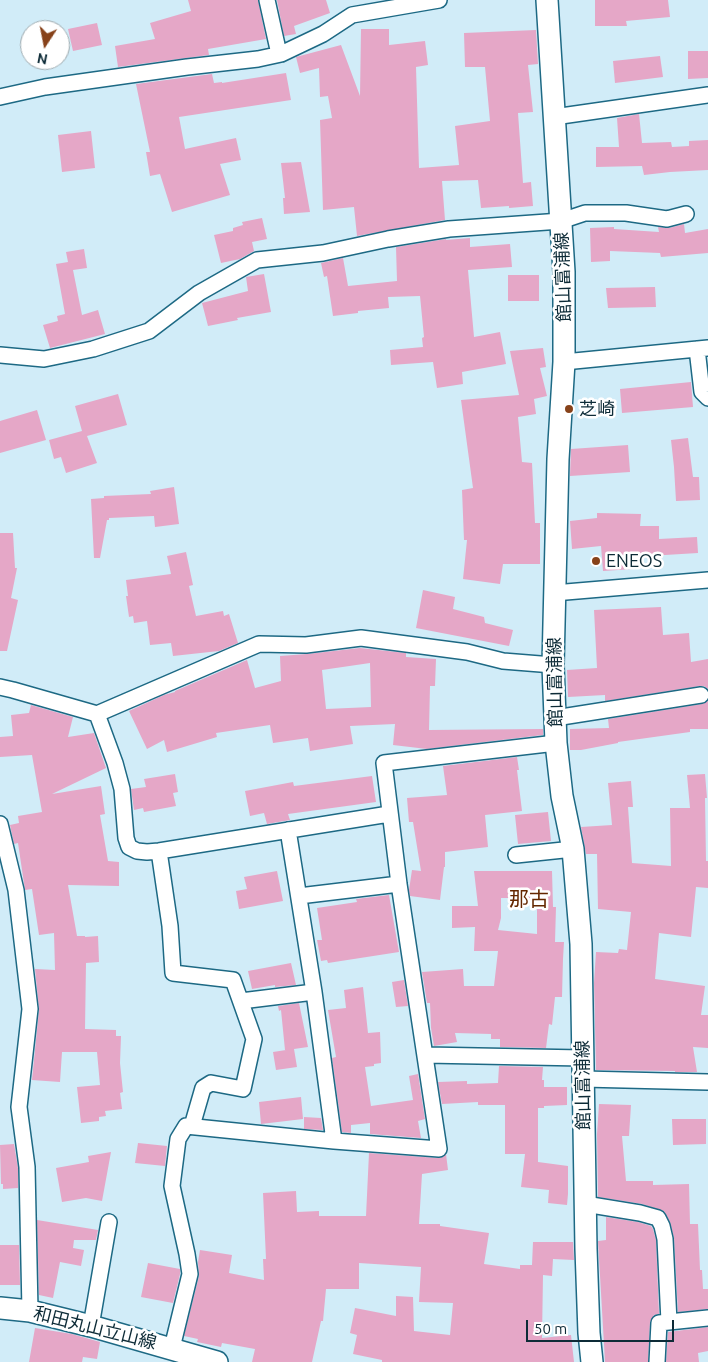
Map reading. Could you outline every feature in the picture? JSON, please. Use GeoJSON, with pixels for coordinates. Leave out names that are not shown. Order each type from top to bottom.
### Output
{"type":"FeatureCollection","features":[{"type":"Feature","properties":{"kind":"main road","name":"館山富浦線"},"geometry":{"type":"LineString","coordinates":[[547,0],[564,272],[564,362],[558,459],[553,665],[556,743],[562,796],[572,849],[581,944],[585,1204],[589,1333],[592,1362]]}},
{"type":"Feature","properties":{"kind":"main road","name":"和田丸山立山線"},"geometry":{"type":"LineString","coordinates":[[0,1308],[30,1311],[91,1326],[217,1362]]}},
{"type":"Feature","properties":{"kind":"street"},"geometry":{"type":"LineString","coordinates":[[267,0],[279,54]]}},
{"type":"Feature","properties":{"kind":"street"},"geometry":{"type":"LineString","coordinates":[[0,97],[46,87],[258,59],[279,54],[323,34],[352,15],[439,0]]}},
{"type":"Feature","properties":{"kind":"street"},"geometry":{"type":"LineString","coordinates":[[554,117],[708,95]]}},
{"type":"Feature","properties":{"kind":"street"},"geometry":{"type":"LineString","coordinates":[[0,355],[44,359],[94,349],[149,330],[199,293],[258,260],[323,253],[449,229],[561,221],[585,213],[626,213],[668,219],[686,214]]}},
{"type":"Feature","properties":{"kind":"street"},"geometry":{"type":"LineString","coordinates":[[564,362],[703,349],[702,392],[708,398]]}},
{"type":"Feature","properties":{"kind":"street"},"geometry":{"type":"LineString","coordinates":[[554,593],[708,580]]}},
{"type":"Feature","properties":{"kind":"street"},"geometry":{"type":"LineString","coordinates":[[0,687],[96,714],[259,644],[306,645],[361,638],[467,652],[502,661],[553,665]]}},
{"type":"Feature","properties":{"kind":"street"},"geometry":{"type":"LineString","coordinates":[[555,718],[701,695]]}},
{"type":"Feature","properties":{"kind":"street"},"geometry":{"type":"LineString","coordinates":[[96,714],[115,764],[122,789],[126,838],[129,847],[147,852],[159,851],[390,814]]}},
{"type":"Feature","properties":{"kind":"street"},"geometry":{"type":"LineString","coordinates":[[172,1348],[190,1274],[172,1186],[178,1139],[186,1126],[334,1141],[439,1149],[399,884],[384,763],[556,743]]}},
{"type":"Feature","properties":{"kind":"street"},"geometry":{"type":"LineString","coordinates":[[0,824],[16,890],[30,1009],[19,1107],[27,1167],[30,1311]]}},
{"type":"Feature","properties":{"kind":"street"},"geometry":{"type":"LineString","coordinates":[[288,830],[314,992],[334,1141]]}},
{"type":"Feature","properties":{"kind":"street"},"geometry":{"type":"LineString","coordinates":[[516,855],[572,849]]}},
{"type":"Feature","properties":{"kind":"street"},"geometry":{"type":"LineString","coordinates":[[159,851],[170,926],[173,973],[234,980],[254,1039],[243,1089],[211,1083],[203,1088],[192,1126]]}},
{"type":"Feature","properties":{"kind":"street"},"geometry":{"type":"LineString","coordinates":[[299,896],[399,884]]}},
{"type":"Feature","properties":{"kind":"street"},"geometry":{"type":"LineString","coordinates":[[241,1001],[314,992]]}},
{"type":"Feature","properties":{"kind":"street"},"geometry":{"type":"LineString","coordinates":[[426,1055],[583,1058]]}},
{"type":"Feature","properties":{"kind":"street"},"geometry":{"type":"LineString","coordinates":[[583,1080],[708,1082]]}},
{"type":"Feature","properties":{"kind":"street"},"geometry":{"type":"LineString","coordinates":[[585,1204],[640,1213],[658,1218],[665,1239],[669,1322]]}},
{"type":"Feature","properties":{"kind":"street"},"geometry":{"type":"LineString","coordinates":[[91,1326],[108,1222]]}},
{"type":"Feature","properties":{"kind":"street"},"geometry":{"type":"LineString","coordinates":[[657,1362],[660,1333],[659,1323],[708,1318]]}},
{"type":"Feature","properties":{"kind":"building"},"geometry":{"type":"Polygon","coordinates":[[[188,0],[258,0],[266,39],[208,49],[209,55],[118,67],[115,46],[155,39],[150,23],[191,11],[188,0]]]}},
{"type":"Feature","properties":{"kind":"building"},"geometry":{"type":"Polygon","coordinates":[[[277,0],[326,0],[330,13],[294,26],[296,34],[284,36],[277,0]]]}},
{"type":"Feature","properties":{"kind":"building"},"geometry":{"type":"Polygon","coordinates":[[[595,0],[668,0],[670,17],[626,21],[627,26],[595,26],[595,0]]]}},
{"type":"Feature","properties":{"kind":"building"},"geometry":{"type":"Polygon","coordinates":[[[97,23],[102,45],[73,51],[70,29],[97,23]]]}},
{"type":"Feature","properties":{"kind":"building"},"geometry":{"type":"Polygon","coordinates":[[[361,29],[389,29],[389,45],[425,41],[428,65],[416,67],[419,168],[459,165],[455,126],[490,121],[485,67],[465,67],[464,33],[536,30],[538,64],[528,65],[533,112],[518,113],[523,183],[531,182],[533,206],[481,208],[478,180],[442,181],[445,220],[357,236],[354,207],[323,210],[320,120],[332,118],[328,96],[320,97],[319,68],[300,73],[296,57],[341,45],[360,96],[361,29]]]}},
{"type":"Feature","properties":{"kind":"building"},"geometry":{"type":"Polygon","coordinates":[[[688,51],[708,51],[708,78],[688,79],[688,51]]]}},
{"type":"Feature","properties":{"kind":"building"},"geometry":{"type":"Polygon","coordinates":[[[660,56],[663,77],[615,83],[613,61],[660,56]]]}},
{"type":"Feature","properties":{"kind":"building"},"geometry":{"type":"Polygon","coordinates":[[[286,73],[291,100],[179,117],[185,149],[236,138],[241,160],[220,164],[230,195],[172,212],[160,174],[150,176],[146,152],[150,152],[136,84],[212,74],[214,83],[222,83],[286,73]]]}},
{"type":"Feature","properties":{"kind":"building"},"geometry":{"type":"Polygon","coordinates":[[[639,114],[642,143],[671,142],[672,147],[689,146],[689,141],[708,140],[708,170],[644,175],[642,166],[596,167],[596,147],[619,147],[617,118],[639,114]]]}},
{"type":"Feature","properties":{"kind":"building"},"geometry":{"type":"Polygon","coordinates":[[[91,131],[95,168],[62,172],[58,135],[91,131]]]}},
{"type":"Feature","properties":{"kind":"building"},"geometry":{"type":"Polygon","coordinates":[[[301,162],[310,212],[284,214],[283,198],[285,198],[281,163],[301,162]]]}},
{"type":"Feature","properties":{"kind":"building"},"geometry":{"type":"Polygon","coordinates":[[[262,218],[267,239],[252,242],[254,251],[240,259],[221,263],[214,235],[233,231],[233,228],[243,225],[242,222],[262,218]]]}},
{"type":"Feature","properties":{"kind":"building"},"geometry":{"type":"Polygon","coordinates":[[[684,224],[685,233],[708,229],[708,253],[661,257],[660,253],[610,251],[610,261],[591,262],[590,228],[614,227],[614,229],[659,232],[658,227],[669,228],[684,224]]]}},
{"type":"Feature","properties":{"kind":"building"},"geometry":{"type":"Polygon","coordinates":[[[470,238],[470,247],[510,244],[512,267],[468,270],[474,337],[500,332],[506,364],[462,372],[463,384],[437,388],[433,362],[391,365],[390,350],[423,347],[422,338],[424,337],[420,296],[388,297],[389,308],[333,316],[327,276],[324,277],[321,263],[343,258],[348,286],[397,281],[396,247],[446,239],[470,238]]]}},
{"type":"Feature","properties":{"kind":"building"},"geometry":{"type":"Polygon","coordinates":[[[84,249],[87,268],[73,270],[82,315],[98,310],[105,334],[50,348],[43,325],[58,321],[57,316],[65,314],[56,264],[68,262],[66,252],[84,249]]]}},
{"type":"Feature","properties":{"kind":"building"},"geometry":{"type":"Polygon","coordinates":[[[264,274],[271,312],[237,318],[238,320],[208,326],[202,303],[248,291],[246,277],[264,274]]]}},
{"type":"Feature","properties":{"kind":"building"},"geometry":{"type":"Polygon","coordinates":[[[508,275],[539,275],[539,301],[508,301],[508,275]]]}},
{"type":"Feature","properties":{"kind":"building"},"geometry":{"type":"Polygon","coordinates":[[[655,287],[656,307],[608,308],[606,288],[655,287]]]}},
{"type":"Feature","properties":{"kind":"building"},"geometry":{"type":"Polygon","coordinates":[[[543,348],[546,367],[540,368],[547,396],[534,399],[536,414],[518,417],[522,462],[532,463],[535,523],[540,523],[540,564],[503,564],[500,584],[463,579],[467,540],[464,540],[462,490],[473,488],[461,400],[519,395],[510,351],[543,348]]]}},
{"type":"Feature","properties":{"kind":"building"},"geometry":{"type":"Polygon","coordinates":[[[691,382],[693,407],[622,413],[620,389],[691,382]]]}},
{"type":"Feature","properties":{"kind":"building"},"geometry":{"type":"Polygon","coordinates":[[[118,394],[127,425],[87,436],[97,463],[66,473],[61,457],[54,459],[49,440],[82,431],[75,406],[118,394]]]}},
{"type":"Feature","properties":{"kind":"building"},"geometry":{"type":"Polygon","coordinates":[[[37,410],[46,440],[0,453],[0,421],[37,410]]]}},
{"type":"Feature","properties":{"kind":"building"},"geometry":{"type":"Polygon","coordinates":[[[688,438],[693,477],[699,477],[700,500],[676,501],[671,440],[688,438]]]}},
{"type":"Feature","properties":{"kind":"building"},"geometry":{"type":"Polygon","coordinates":[[[628,445],[630,472],[570,476],[571,449],[628,445]]]}},
{"type":"Feature","properties":{"kind":"building"},"geometry":{"type":"Polygon","coordinates":[[[174,487],[179,524],[155,527],[154,516],[109,518],[107,520],[100,558],[94,558],[91,499],[104,498],[104,496],[151,494],[150,491],[174,487]]]}},
{"type":"Feature","properties":{"kind":"building"},"geometry":{"type":"Polygon","coordinates":[[[597,513],[641,514],[640,526],[659,526],[659,539],[697,537],[698,553],[632,557],[633,569],[603,571],[601,546],[572,549],[570,521],[597,518],[597,513]]]}},
{"type":"Feature","properties":{"kind":"building"},"geometry":{"type":"Polygon","coordinates":[[[0,533],[13,533],[15,568],[17,568],[11,598],[18,600],[7,651],[0,651],[0,533]]]}},
{"type":"Feature","properties":{"kind":"building"},"geometry":{"type":"Polygon","coordinates":[[[186,552],[193,585],[189,586],[196,616],[223,611],[224,616],[229,614],[238,643],[219,651],[173,656],[171,643],[150,645],[147,621],[134,623],[133,616],[129,617],[126,580],[171,574],[167,556],[186,552]]]}},
{"type":"Feature","properties":{"kind":"building"},"geometry":{"type":"Polygon","coordinates":[[[423,590],[455,597],[453,609],[484,617],[485,623],[513,630],[509,646],[416,628],[423,590]]]}},
{"type":"Feature","properties":{"kind":"building"},"geometry":{"type":"Polygon","coordinates":[[[661,607],[663,635],[689,633],[691,662],[708,659],[708,689],[700,686],[605,701],[605,695],[568,697],[567,670],[597,668],[594,610],[661,607]]]}},
{"type":"Feature","properties":{"kind":"building"},"geometry":{"type":"Polygon","coordinates":[[[360,648],[406,653],[406,657],[436,659],[435,686],[430,686],[429,730],[543,729],[543,735],[427,749],[393,745],[395,724],[350,726],[353,744],[310,751],[308,738],[273,743],[270,725],[216,733],[217,737],[167,752],[164,740],[147,749],[129,711],[247,660],[255,688],[281,681],[280,656],[360,648]],[[370,663],[322,670],[326,709],[371,707],[370,663]]]}},
{"type":"Feature","properties":{"kind":"building"},"geometry":{"type":"Polygon","coordinates":[[[708,701],[708,729],[690,729],[690,732],[618,742],[581,750],[570,750],[570,729],[609,728],[608,719],[702,704],[708,701]]]}},
{"type":"Feature","properties":{"kind":"building"},"geometry":{"type":"Polygon","coordinates":[[[31,705],[73,717],[68,737],[94,733],[106,768],[52,794],[101,786],[105,814],[100,815],[108,861],[119,862],[119,886],[68,885],[77,936],[98,936],[99,962],[86,963],[85,1029],[116,1030],[116,1036],[121,1036],[120,1063],[123,1092],[120,1093],[122,1109],[105,1111],[106,1116],[99,1117],[99,1121],[81,1123],[77,1087],[100,1085],[97,1052],[62,1052],[60,1082],[32,1080],[39,1010],[35,969],[55,970],[54,933],[39,935],[32,889],[25,890],[18,843],[14,844],[10,825],[19,823],[18,816],[42,812],[32,755],[0,757],[0,737],[13,736],[11,715],[29,713],[31,705]]]}},
{"type":"Feature","properties":{"kind":"building"},"geometry":{"type":"Polygon","coordinates":[[[517,757],[522,811],[485,815],[488,847],[445,852],[445,867],[440,900],[410,896],[412,870],[421,871],[413,822],[409,822],[407,798],[447,795],[443,766],[517,757]]]}},
{"type":"Feature","properties":{"kind":"building"},"geometry":{"type":"Polygon","coordinates":[[[175,774],[178,792],[173,793],[176,806],[144,812],[143,808],[134,810],[131,789],[146,787],[144,779],[175,774]]]}},
{"type":"Feature","properties":{"kind":"building"},"geometry":{"type":"Polygon","coordinates":[[[705,774],[708,888],[696,887],[691,937],[659,933],[655,979],[705,986],[701,1015],[708,1015],[708,1048],[693,1047],[697,1072],[596,1070],[594,983],[596,952],[618,953],[619,949],[627,950],[631,912],[598,909],[597,854],[586,854],[581,827],[612,825],[608,783],[631,781],[633,807],[628,807],[632,863],[671,866],[670,808],[690,808],[687,775],[705,774]]]}},
{"type":"Feature","properties":{"kind":"building"},"geometry":{"type":"Polygon","coordinates":[[[372,776],[376,802],[288,814],[290,820],[267,824],[264,813],[250,816],[245,791],[293,782],[294,786],[372,776]]]}},
{"type":"Feature","properties":{"kind":"building"},"geometry":{"type":"Polygon","coordinates":[[[548,812],[551,841],[518,844],[515,815],[548,812]]]}},
{"type":"Feature","properties":{"kind":"building"},"geometry":{"type":"Polygon","coordinates":[[[277,871],[283,901],[239,909],[236,891],[247,889],[244,877],[277,871]]]}},
{"type":"Feature","properties":{"kind":"building"},"geometry":{"type":"Polygon","coordinates":[[[474,871],[552,871],[553,907],[556,907],[555,942],[564,942],[562,997],[555,997],[552,1025],[549,1024],[546,1048],[500,1047],[500,1039],[491,1039],[491,1034],[455,1033],[457,1042],[434,1046],[430,1003],[427,1003],[422,972],[463,969],[464,986],[494,986],[498,951],[474,951],[475,927],[452,928],[452,906],[478,906],[474,871]],[[501,898],[501,918],[498,930],[537,934],[537,898],[501,898]]]}},
{"type":"Feature","properties":{"kind":"building"},"geometry":{"type":"Polygon","coordinates":[[[389,895],[399,952],[328,963],[327,960],[321,961],[317,940],[322,940],[317,908],[357,902],[356,899],[389,895]]]}},
{"type":"Feature","properties":{"kind":"building"},"geometry":{"type":"Polygon","coordinates":[[[291,963],[296,985],[275,987],[275,985],[252,989],[248,971],[291,963]]]}},
{"type":"Feature","properties":{"kind":"building"},"geometry":{"type":"Polygon","coordinates":[[[404,980],[408,1006],[396,1007],[392,982],[404,980]]]}},
{"type":"Feature","properties":{"kind":"building"},"geometry":{"type":"Polygon","coordinates":[[[363,987],[368,1033],[380,1032],[381,1063],[365,1067],[371,1106],[413,1100],[409,1076],[418,1074],[425,1119],[418,1121],[421,1138],[370,1134],[370,1123],[351,1125],[351,1133],[342,1132],[332,1058],[336,1057],[328,1010],[346,1008],[344,990],[363,987]]]}},
{"type":"Feature","properties":{"kind":"building"},"geometry":{"type":"Polygon","coordinates":[[[299,1003],[308,1047],[294,1049],[297,1067],[276,1070],[273,1052],[286,1050],[281,1010],[279,1011],[278,1006],[299,1003]]]}},
{"type":"Feature","properties":{"kind":"building"},"geometry":{"type":"Polygon","coordinates":[[[499,1066],[543,1067],[542,1080],[544,1080],[544,1087],[567,1087],[567,1105],[538,1108],[538,1162],[568,1166],[567,1205],[548,1203],[549,1190],[521,1187],[525,1154],[505,1154],[505,1105],[478,1105],[478,1102],[442,1104],[438,1082],[467,1081],[467,1084],[498,1083],[499,1066]]]}},
{"type":"Feature","properties":{"kind":"building"},"geometry":{"type":"Polygon","coordinates":[[[301,1097],[303,1119],[261,1124],[259,1102],[301,1097]]]}},
{"type":"Feature","properties":{"kind":"building"},"geometry":{"type":"Polygon","coordinates":[[[599,1104],[631,1105],[629,1136],[622,1136],[626,1181],[653,1181],[653,1185],[689,1184],[690,1224],[698,1224],[700,1270],[702,1270],[703,1289],[708,1289],[708,1309],[678,1312],[674,1238],[670,1222],[664,1211],[642,1204],[598,1197],[597,1134],[599,1104]]]}},
{"type":"Feature","properties":{"kind":"building"},"geometry":{"type":"Polygon","coordinates":[[[304,1117],[321,1118],[323,1130],[304,1129],[304,1117]]]}},
{"type":"Feature","properties":{"kind":"building"},"geometry":{"type":"Polygon","coordinates":[[[672,1119],[706,1119],[706,1144],[673,1145],[672,1119]]]}},
{"type":"Feature","properties":{"kind":"building"},"geometry":{"type":"Polygon","coordinates":[[[138,1143],[167,1146],[165,1166],[135,1163],[138,1143]]]}},
{"type":"Feature","properties":{"kind":"building"},"geometry":{"type":"Polygon","coordinates":[[[14,1144],[18,1168],[18,1188],[3,1189],[3,1184],[1,1184],[0,1145],[14,1144]]]}},
{"type":"Feature","properties":{"kind":"building"},"geometry":{"type":"Polygon","coordinates":[[[111,1152],[102,1201],[86,1198],[62,1202],[56,1168],[89,1162],[88,1156],[111,1152]]]}},
{"type":"Feature","properties":{"kind":"building"},"geometry":{"type":"Polygon","coordinates":[[[369,1153],[438,1158],[446,1154],[448,1170],[422,1174],[419,1224],[440,1224],[440,1226],[489,1233],[484,1264],[520,1269],[520,1265],[532,1265],[533,1242],[573,1242],[574,1260],[553,1259],[552,1276],[543,1275],[542,1338],[571,1335],[574,1362],[382,1362],[382,1360],[353,1354],[357,1335],[350,1333],[355,1308],[396,1316],[396,1296],[413,1297],[414,1331],[450,1335],[453,1303],[419,1302],[421,1267],[359,1263],[359,1289],[326,1289],[323,1321],[321,1321],[312,1362],[252,1362],[255,1349],[222,1343],[221,1347],[197,1342],[198,1339],[184,1336],[199,1276],[198,1262],[200,1250],[232,1255],[229,1273],[264,1280],[263,1259],[266,1259],[263,1193],[296,1191],[297,1212],[319,1211],[319,1216],[366,1216],[369,1153]]]}},
{"type":"Feature","properties":{"kind":"building"},"geometry":{"type":"Polygon","coordinates":[[[606,1217],[638,1222],[651,1226],[653,1229],[656,1240],[659,1314],[654,1315],[650,1322],[648,1362],[605,1362],[598,1241],[606,1240],[606,1217]]]}},
{"type":"Feature","properties":{"kind":"building"},"geometry":{"type":"Polygon","coordinates":[[[37,1220],[98,1230],[96,1240],[74,1240],[73,1248],[84,1250],[81,1266],[60,1262],[53,1298],[39,1295],[37,1220]]]}},
{"type":"Feature","properties":{"kind":"building"},"geometry":{"type":"Polygon","coordinates":[[[0,1245],[19,1245],[20,1285],[0,1285],[0,1245]]]}},
{"type":"Feature","properties":{"kind":"building"},"geometry":{"type":"Polygon","coordinates":[[[148,1263],[180,1269],[173,1303],[141,1297],[148,1263]]]}},
{"type":"Feature","properties":{"kind":"building"},"geometry":{"type":"Polygon","coordinates":[[[708,1327],[708,1351],[698,1353],[699,1362],[666,1362],[668,1332],[708,1327]]]}},
{"type":"Feature","properties":{"kind":"building"},"geometry":{"type":"Polygon","coordinates":[[[35,1328],[72,1334],[100,1342],[97,1359],[83,1357],[82,1362],[29,1362],[35,1328]]]}},
{"type":"Feature","properties":{"kind":"place","name":"芝崎"},"geometry":{"type":"Point","coordinates":[569,409]}},
{"type":"Feature","properties":{"kind":"place","name":"ENEOS"},"geometry":{"type":"Point","coordinates":[596,561]}},
{"type":"Feature","properties":{"kind":"district","name":"那古"},"geometry":{"type":"Point","coordinates":[529,899]}}]}
